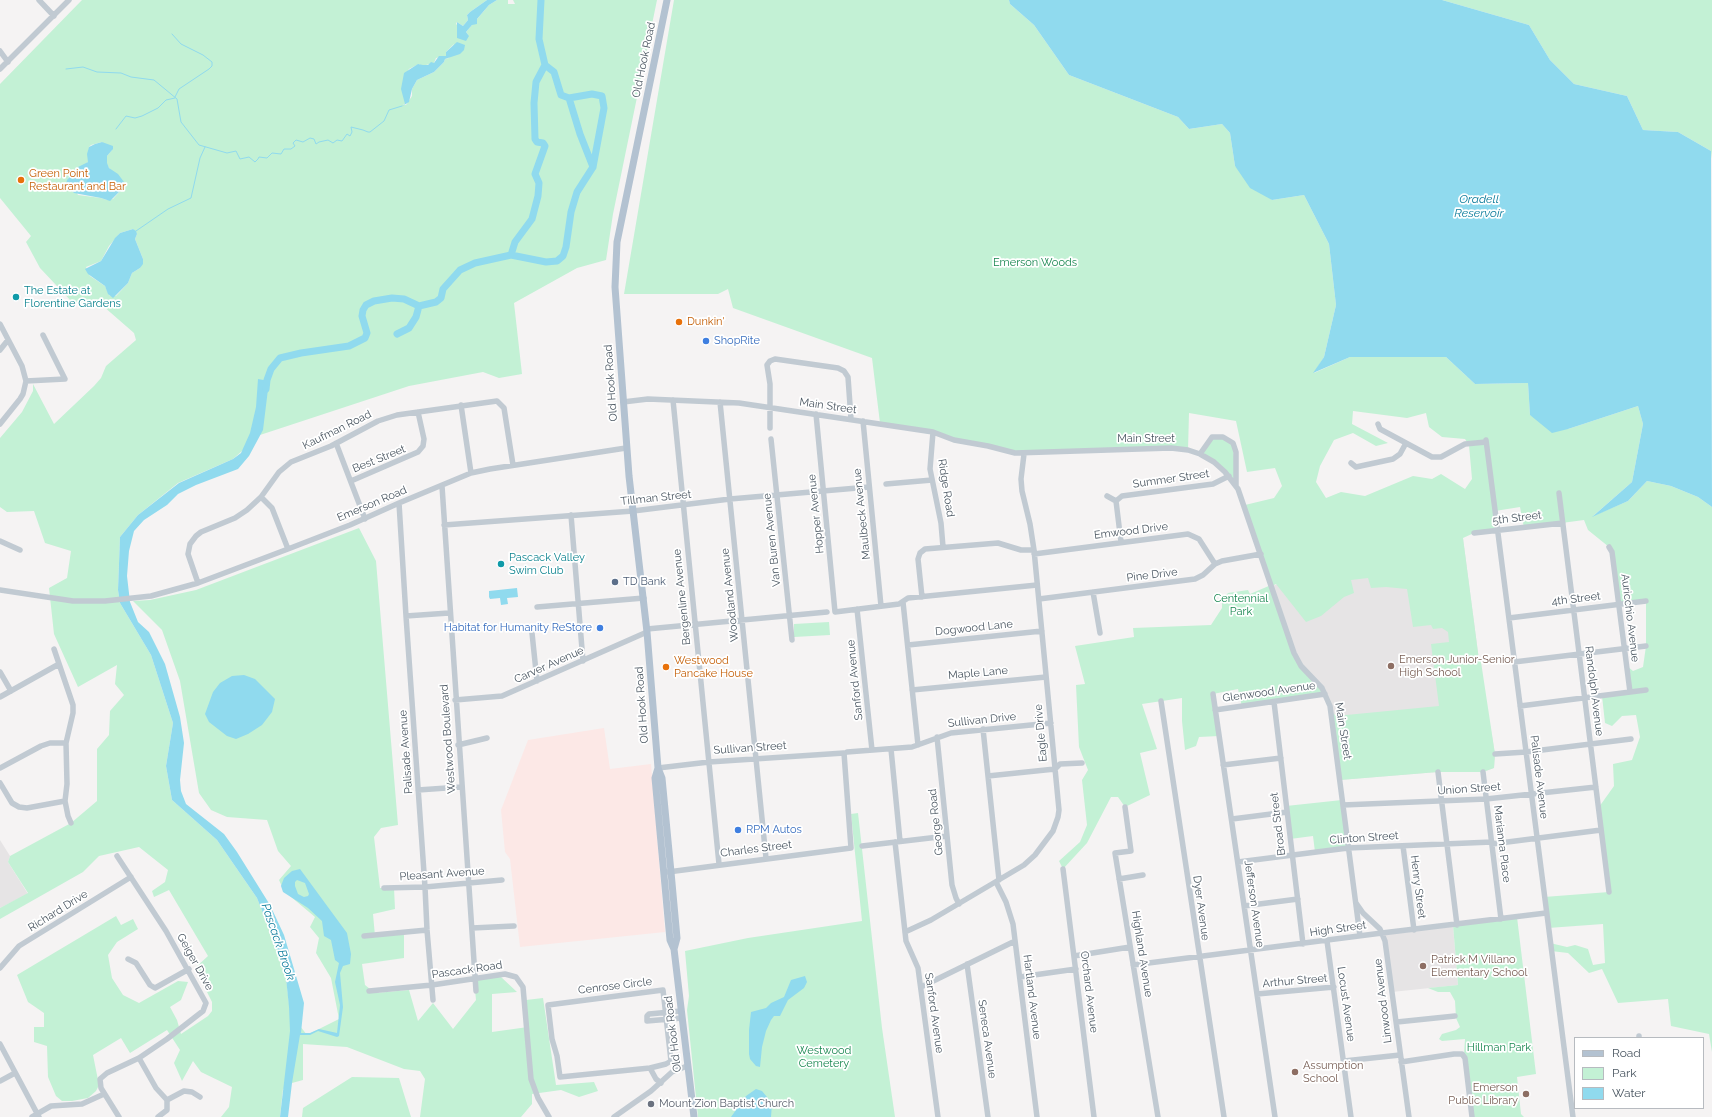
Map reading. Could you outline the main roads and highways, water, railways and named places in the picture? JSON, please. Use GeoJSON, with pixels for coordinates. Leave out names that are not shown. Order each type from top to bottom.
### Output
{"type":"FeatureCollection","features":[{"type":"Feature","properties":{"kind":"main road","name":"Old Hook Road"},"geometry":{"type":"LineString","coordinates":[[667,0],[617,242],[615,259],[615,287],[626,448],[647,630],[658,768],[655,778],[677,938],[674,949],[694,1117]]}},
{"type":"Feature","properties":{"kind":"water"},"geometry":{"type":"Polygon","coordinates":[[[487,0],[497,0],[489,5],[477,19],[477,24],[472,25],[466,32],[469,36],[466,41],[457,38],[457,22],[463,26],[468,20],[467,15],[487,0]]]}},
{"type":"Feature","properties":{"kind":"water","name":"Oradell Reservoir"},"geometry":{"type":"Polygon","coordinates":[[[1009,0],[1442,0],[1529,25],[1550,60],[1574,84],[1627,96],[1643,130],[1678,132],[1711,151],[1712,507],[1698,497],[1671,486],[1647,481],[1628,501],[1592,517],[1632,482],[1643,424],[1638,406],[1552,433],[1530,415],[1528,383],[1475,384],[1446,357],[1350,357],[1313,373],[1324,357],[1336,305],[1329,244],[1304,195],[1272,200],[1250,188],[1235,166],[1230,133],[1222,124],[1189,129],[1178,117],[1069,75],[1034,25],[1010,4],[1009,0]]]}},
{"type":"Feature","properties":{"kind":"water"},"geometry":{"type":"Polygon","coordinates":[[[457,42],[465,45],[464,50],[460,54],[445,59],[434,72],[417,80],[412,89],[409,102],[401,107],[405,104],[401,89],[404,73],[418,64],[428,65],[431,62],[434,63],[439,56],[446,56],[446,52],[457,42]]]}},
{"type":"Feature","properties":{"kind":"water"},"geometry":{"type":"Polygon","coordinates":[[[102,142],[113,146],[113,149],[107,156],[107,163],[109,168],[118,174],[124,182],[122,189],[110,201],[74,193],[66,184],[67,180],[78,167],[88,162],[87,154],[89,147],[102,142]]]}},
{"type":"Feature","properties":{"kind":"water"},"geometry":{"type":"Polygon","coordinates":[[[133,229],[137,234],[135,239],[143,259],[143,264],[132,273],[128,283],[113,298],[108,294],[105,286],[88,274],[85,269],[101,261],[115,238],[120,233],[133,229]]]}},
{"type":"Feature","properties":{"kind":"water"},"geometry":{"type":"Polygon","coordinates":[[[258,379],[269,381],[263,430],[249,456],[238,469],[196,485],[178,494],[167,505],[144,520],[134,531],[129,551],[127,576],[130,602],[138,622],[149,632],[165,664],[180,717],[184,743],[180,780],[181,791],[186,804],[224,834],[270,905],[284,935],[304,1003],[301,1033],[310,1033],[319,1029],[337,1033],[340,1005],[335,982],[339,963],[335,960],[331,940],[324,936],[322,921],[308,908],[283,892],[281,886],[284,878],[292,871],[300,869],[347,933],[351,954],[350,964],[343,966],[340,973],[343,1007],[339,1036],[337,1037],[318,1031],[310,1035],[300,1035],[288,1117],[280,1117],[290,1031],[285,968],[257,898],[217,840],[172,800],[166,766],[173,723],[151,655],[120,603],[118,590],[120,537],[138,515],[179,483],[233,459],[241,453],[250,433],[256,407],[258,379]],[[297,880],[295,882],[298,894],[304,897],[308,896],[309,894],[305,883],[297,880]]]}},
{"type":"Feature","properties":{"kind":"water"},"geometry":{"type":"Polygon","coordinates":[[[517,588],[518,597],[507,598],[508,604],[501,605],[500,598],[490,599],[489,597],[489,591],[517,588]]]}},
{"type":"Feature","properties":{"kind":"water"},"geometry":{"type":"Polygon","coordinates":[[[244,675],[255,679],[275,699],[272,712],[262,725],[248,734],[236,739],[227,736],[209,722],[205,714],[213,692],[220,683],[232,676],[244,675]]]}},
{"type":"Feature","properties":{"kind":"water"},"geometry":{"type":"Polygon","coordinates":[[[805,976],[807,982],[804,988],[788,1000],[780,1016],[774,1016],[771,1020],[766,1031],[762,1047],[760,1067],[756,1066],[750,1059],[749,1054],[751,1012],[766,1008],[771,1003],[784,997],[791,980],[805,976]]]}},
{"type":"Feature","properties":{"kind":"water"},"geometry":{"type":"Polygon","coordinates":[[[756,1089],[762,1091],[772,1103],[771,1117],[731,1117],[746,1096],[756,1089]]]}},
{"type":"Feature","properties":{"kind":"waterway","name":"Pascack Brook"},"geometry":{"type":"LineString","coordinates":[[266,389],[267,380],[271,369],[280,358],[301,353],[349,346],[365,338],[367,333],[362,316],[363,310],[366,305],[374,301],[392,298],[404,299],[419,306],[436,302],[441,298],[443,289],[460,270],[475,263],[511,255],[546,262],[557,261],[563,256],[566,247],[571,212],[577,192],[593,167],[604,108],[602,96],[592,94],[569,98],[561,95],[554,72],[545,65],[539,39],[541,0]]}},
{"type":"Feature","properties":{"kind":"waterway"},"geometry":{"type":"LineString","coordinates":[[172,34],[181,44],[203,55],[212,62],[212,66],[209,69],[179,89],[175,97]]}},
{"type":"Feature","properties":{"kind":"waterway","name":"Pascack Brook"},"geometry":{"type":"LineString","coordinates":[[511,255],[515,242],[532,219],[538,196],[539,183],[535,174],[545,146],[543,143],[537,142],[535,139],[534,103],[536,82],[545,65]]}},
{"type":"Feature","properties":{"kind":"waterway"},"geometry":{"type":"LineString","coordinates":[[66,69],[83,67],[97,72],[121,73],[131,77],[154,80],[177,99],[181,122],[199,145],[227,153],[236,151],[240,159],[249,157],[255,162],[259,157],[267,158],[272,153],[281,154],[284,149],[291,149],[295,146],[293,143],[296,140],[303,142],[310,138],[314,139],[316,144],[328,140],[333,143],[337,140],[342,141],[347,134],[350,136],[352,132],[351,127],[370,132],[384,121],[389,110],[402,106]]}},
{"type":"Feature","properties":{"kind":"waterway"},"geometry":{"type":"LineString","coordinates":[[116,129],[126,116],[135,118],[142,116],[158,108],[166,100],[175,98]]}},
{"type":"Feature","properties":{"kind":"waterway","name":"Pascack Brook"},"geometry":{"type":"LineString","coordinates":[[569,98],[580,134],[593,167]]}},
{"type":"Feature","properties":{"kind":"waterway"},"geometry":{"type":"LineString","coordinates":[[136,231],[168,209],[191,198],[200,158],[205,147]]}},
{"type":"Feature","properties":{"kind":"waterway"},"geometry":{"type":"LineString","coordinates":[[397,334],[409,328],[416,317],[419,306]]}},
{"type":"Feature","properties":{"kind":"place","name":"Green Point Restaurant and Bar"},"geometry":{"type":"Point","coordinates":[21,180]}},
{"type":"Feature","properties":{"kind":"place","name":"The Estate at Florentine Gardens"},"geometry":{"type":"Point","coordinates":[16,297]}},
{"type":"Feature","properties":{"kind":"place","name":"Dunkin'"},"geometry":{"type":"Point","coordinates":[679,322]}},
{"type":"Feature","properties":{"kind":"place","name":"ShopRite"},"geometry":{"type":"Point","coordinates":[706,341]}},
{"type":"Feature","properties":{"kind":"place","name":"Pascack Valley Swim Club"},"geometry":{"type":"Point","coordinates":[501,564]}},
{"type":"Feature","properties":{"kind":"place","name":"TD Bank"},"geometry":{"type":"Point","coordinates":[615,582]}},
{"type":"Feature","properties":{"kind":"place","name":"Habitat for Humanity ReStore"},"geometry":{"type":"Point","coordinates":[600,628]}},
{"type":"Feature","properties":{"kind":"place","name":"Emerson Junior-Senior High School"},"geometry":{"type":"Point","coordinates":[1391,666]}},
{"type":"Feature","properties":{"kind":"place","name":"Westwood Pancake House"},"geometry":{"type":"Point","coordinates":[666,667]}},
{"type":"Feature","properties":{"kind":"place","name":"RPM Autos"},"geometry":{"type":"Point","coordinates":[738,830]}},
{"type":"Feature","properties":{"kind":"place","name":"Patrick M Villano Elementary School"},"geometry":{"type":"Point","coordinates":[1423,966]}},
{"type":"Feature","properties":{"kind":"place","name":"Assumption School"},"geometry":{"type":"Point","coordinates":[1295,1072]}},
{"type":"Feature","properties":{"kind":"place","name":"Emerson Public Library"},"geometry":{"type":"Point","coordinates":[1526,1094]}},
{"type":"Feature","properties":{"kind":"place","name":"Mount Zion Baptist Church"},"geometry":{"type":"Point","coordinates":[651,1104]}},
{"type":"Feature","properties":{"kind":"park label","name":"Emerson Woods"},"geometry":{"type":"Point","coordinates":[1035,263]}},
{"type":"Feature","properties":{"kind":"park label","name":"Centennial Park"},"geometry":{"type":"Point","coordinates":[1241,605]}},
{"type":"Feature","properties":{"kind":"park label","name":"Hillman Park"},"geometry":{"type":"Point","coordinates":[1499,1048]}},
{"type":"Feature","properties":{"kind":"park label","name":"Westwood Cemetery"},"geometry":{"type":"Point","coordinates":[824,1057]}}]}
